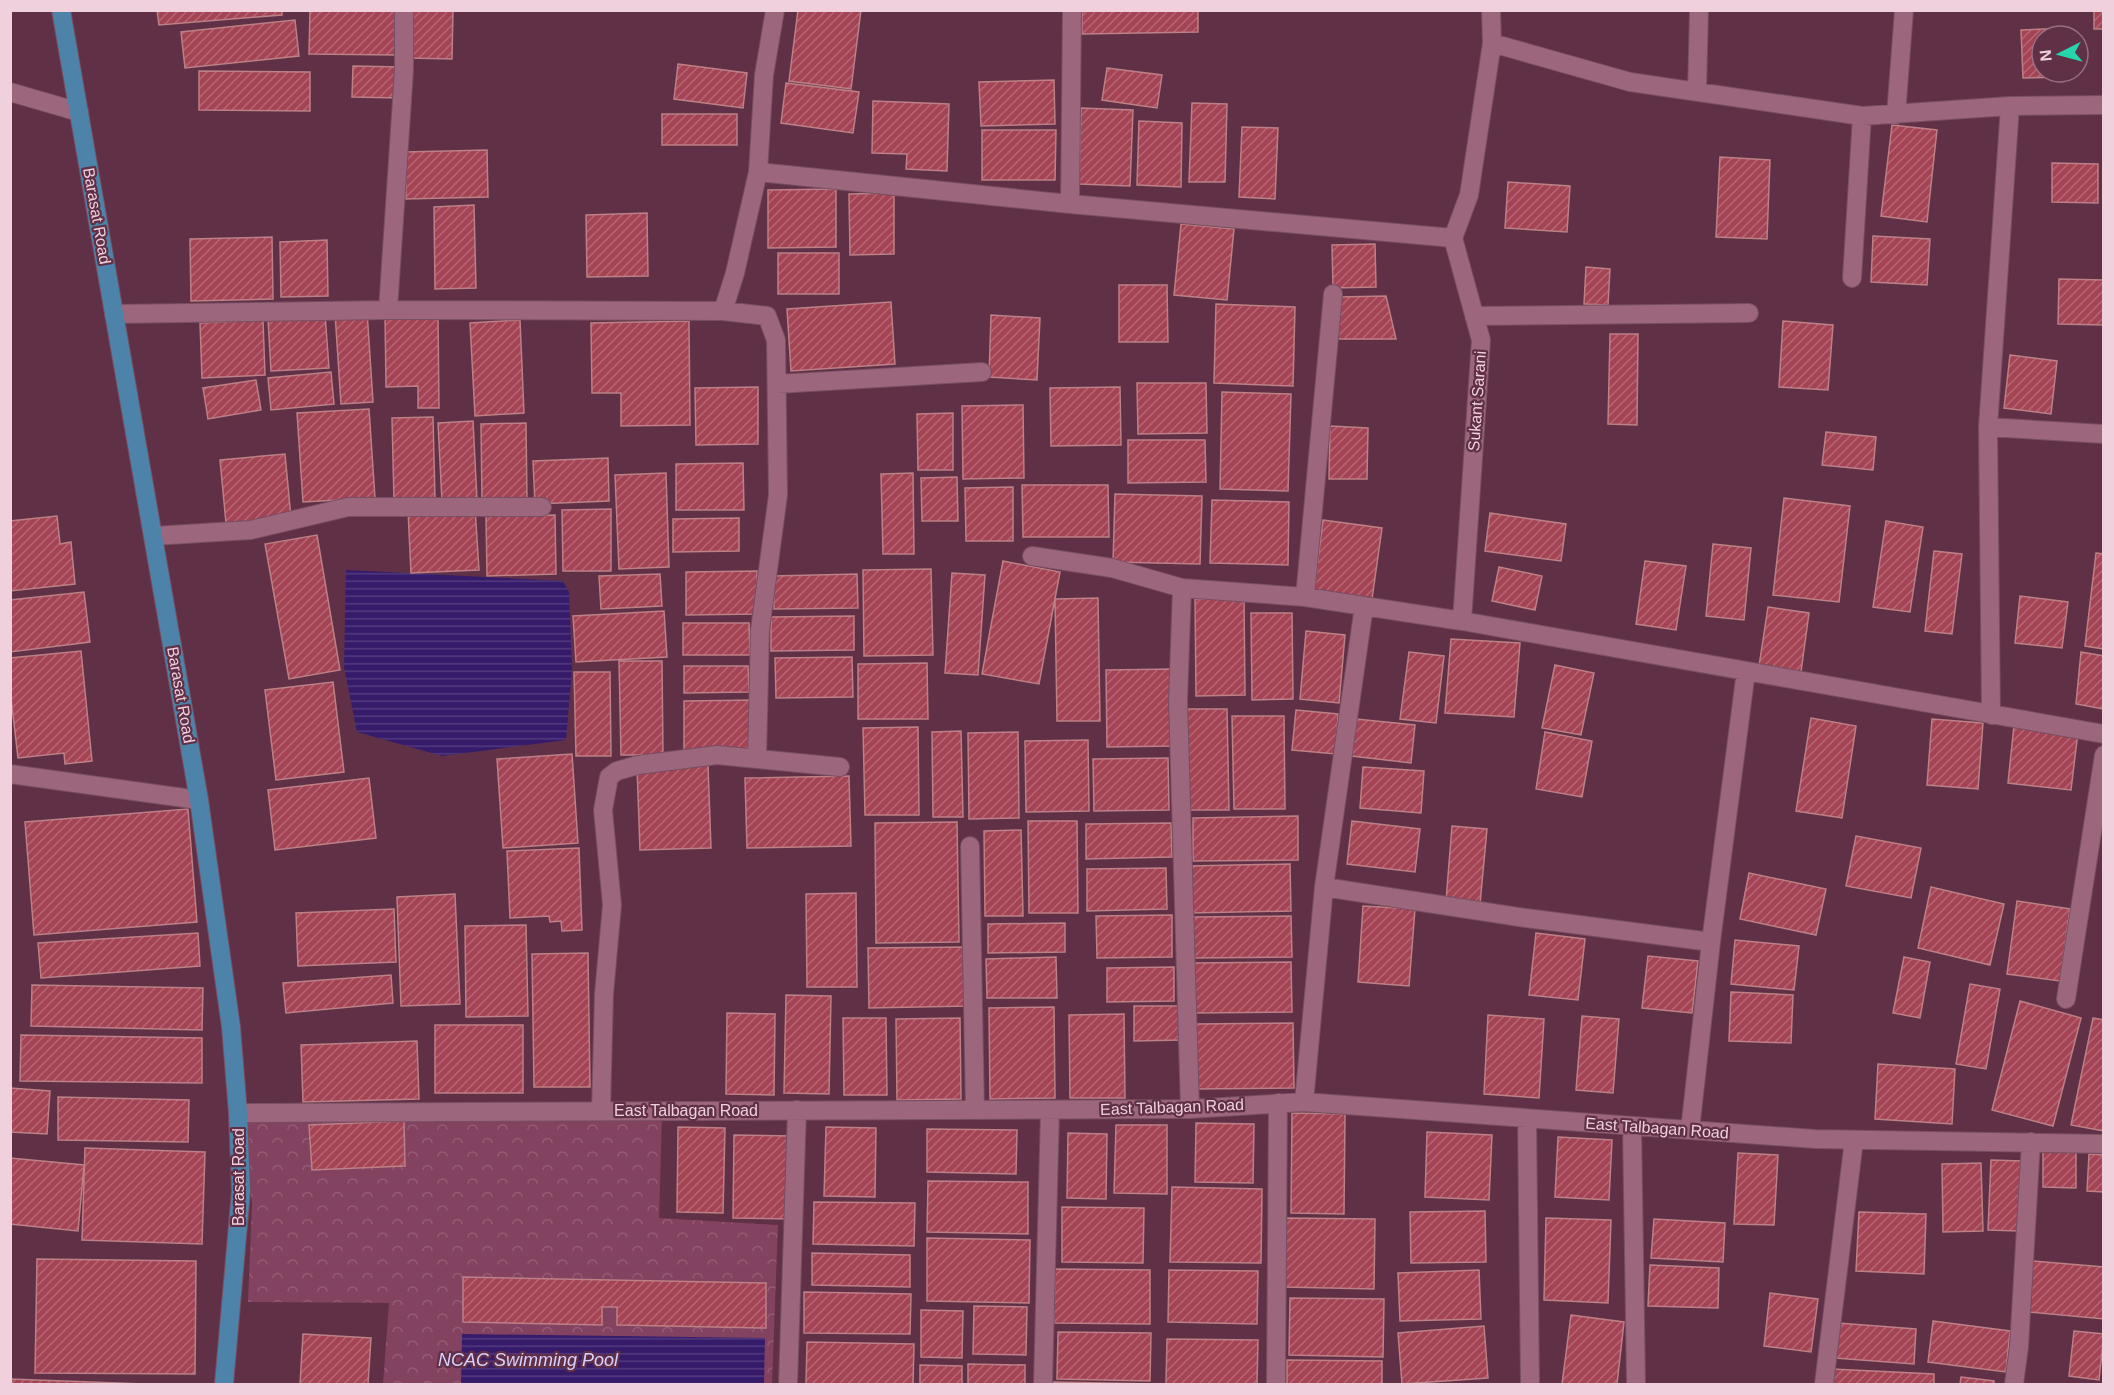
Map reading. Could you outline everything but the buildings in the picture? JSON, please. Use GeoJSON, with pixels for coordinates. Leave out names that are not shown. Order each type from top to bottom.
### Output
{"type":"FeatureCollection","features":[{"type":"Feature","properties":{"kind":"main road","name":"Barasat Road"},"geometry":{"type":"LineString","coordinates":[[61,10],[199,800],[231,1027],[241,1191],[224,1384]]}},
{"type":"Feature","properties":{"kind":"street"},"geometry":{"type":"LineString","coordinates":[[388,309],[404,70],[404,10]]}},
{"type":"Feature","properties":{"kind":"street"},"geometry":{"type":"LineString","coordinates":[[723,311],[735,273],[758,172],[764,75],[775,10]]}},
{"type":"Feature","properties":{"kind":"street"},"geometry":{"type":"LineString","coordinates":[[1070,204],[1072,10]]}},
{"type":"Feature","properties":{"kind":"street"},"geometry":{"type":"LineString","coordinates":[[758,172],[1070,204],[1453,238],[1469,195],[1492,44],[1491,10]]}},
{"type":"Feature","properties":{"kind":"street"},"geometry":{"type":"LineString","coordinates":[[1696,92],[1699,10]]}},
{"type":"Feature","properties":{"kind":"street"},"geometry":{"type":"LineString","coordinates":[[1896,115],[1904,10]]}},
{"type":"Feature","properties":{"kind":"street"},"geometry":{"type":"LineString","coordinates":[[1492,44],[1630,82],[1862,117],[2010,106],[2103,105]]}},
{"type":"Feature","properties":{"kind":"street"},"geometry":{"type":"LineString","coordinates":[[10,93],[79,112]]}},
{"type":"Feature","properties":{"kind":"street"},"geometry":{"type":"LineString","coordinates":[[1991,714],[1988,428],[2010,106]]}},
{"type":"Feature","properties":{"kind":"street"},"geometry":{"type":"LineString","coordinates":[[1852,278],[1862,117]]}},
{"type":"Feature","properties":{"kind":"street","name":"Sukant Sarani"},"geometry":{"type":"LineString","coordinates":[[1453,238],[1481,340],[1462,621]]}},
{"type":"Feature","properties":{"kind":"street"},"geometry":{"type":"LineString","coordinates":[[1305,597],[1333,294]]}},
{"type":"Feature","properties":{"kind":"street"},"geometry":{"type":"LineString","coordinates":[[114,314],[388,309],[723,311],[767,316],[776,340],[778,495],[760,630],[757,759]]}},
{"type":"Feature","properties":{"kind":"street"},"geometry":{"type":"LineString","coordinates":[[1474,316],[1749,313]]}},
{"type":"Feature","properties":{"kind":"street"},"geometry":{"type":"LineString","coordinates":[[777,384],[982,372]]}},
{"type":"Feature","properties":{"kind":"street"},"geometry":{"type":"LineString","coordinates":[[1988,428],[2103,434]]}},
{"type":"Feature","properties":{"kind":"street"},"geometry":{"type":"LineString","coordinates":[[153,536],[251,530],[348,507],[542,507]]}},
{"type":"Feature","properties":{"kind":"street"},"geometry":{"type":"LineString","coordinates":[[1032,556],[1113,568],[1182,588],[1305,597],[1462,621],[2103,735]]}},
{"type":"Feature","properties":{"kind":"street"},"geometry":{"type":"LineString","coordinates":[[1182,588],[1178,701],[1190,1109]]}},
{"type":"Feature","properties":{"kind":"street"},"geometry":{"type":"LineString","coordinates":[[1304,1102],[1324,887],[1364,606]]}},
{"type":"Feature","properties":{"kind":"street"},"geometry":{"type":"LineString","coordinates":[[1689,1130],[1746,671]]}},
{"type":"Feature","properties":{"kind":"street"},"geometry":{"type":"LineString","coordinates":[[601,1110],[603,994],[612,905],[603,810],[609,777],[617,771],[638,765],[717,755],[840,767]]}},
{"type":"Feature","properties":{"kind":"street"},"geometry":{"type":"LineString","coordinates":[[2066,999],[2103,755]]}},
{"type":"Feature","properties":{"kind":"street"},"geometry":{"type":"LineString","coordinates":[[10,774],[199,800]]}},
{"type":"Feature","properties":{"kind":"street"},"geometry":{"type":"LineString","coordinates":[[970,846],[975,1110]]}},
{"type":"Feature","properties":{"kind":"street"},"geometry":{"type":"LineString","coordinates":[[1324,887],[1526,918],[1711,942]]}},
{"type":"Feature","properties":{"kind":"street","name":"East Talbagan Road"},"geometry":{"type":"LineString","coordinates":[[238,1113],[1190,1109],[1304,1102],[1854,1140],[2103,1144]]}},
{"type":"Feature","properties":{"kind":"street"},"geometry":{"type":"LineString","coordinates":[[1276,1384],[1278,1103]]}},
{"type":"Feature","properties":{"kind":"street"},"geometry":{"type":"LineString","coordinates":[[788,1384],[797,1110]]}},
{"type":"Feature","properties":{"kind":"street"},"geometry":{"type":"LineString","coordinates":[[1043,1384],[1050,1110]]}},
{"type":"Feature","properties":{"kind":"street"},"geometry":{"type":"LineString","coordinates":[[1527,1119],[1530,1384]]}},
{"type":"Feature","properties":{"kind":"street"},"geometry":{"type":"LineString","coordinates":[[1632,1126],[1636,1384]]}},
{"type":"Feature","properties":{"kind":"street"},"geometry":{"type":"LineString","coordinates":[[1824,1384],[1854,1140]]}},
{"type":"Feature","properties":{"kind":"street"},"geometry":{"type":"LineString","coordinates":[[2014,1384],[2019,1347],[2031,1142]]}},
{"type":"Feature","properties":{"kind":"green space"},"geometry":{"type":"Polygon","coordinates":[[[243,1117],[662,1118],[659,1218],[778,1225],[772,1384],[383,1384],[389,1303],[248,1302],[252,1204],[243,1117]]]}},
{"type":"Feature","properties":{"kind":"water"},"geometry":{"type":"Polygon","coordinates":[[[346,570],[563,581],[569,592],[572,669],[566,740],[442,756],[357,732],[344,667],[346,570]]]}},
{"type":"Feature","properties":{"kind":"water","name":"NCAC Swimming Pool"},"geometry":{"type":"Polygon","coordinates":[[[462,1334],[765,1338],[764,1384],[461,1384],[462,1334]]]}}]}
